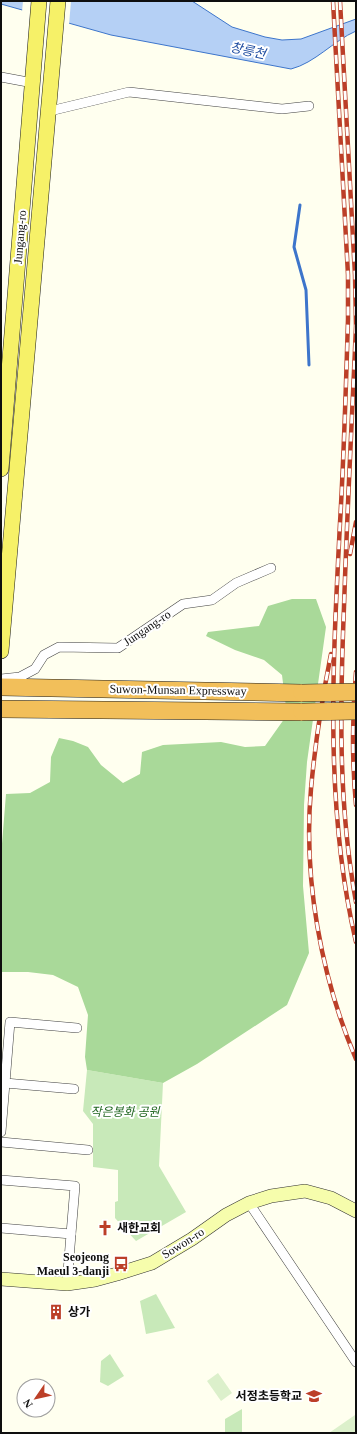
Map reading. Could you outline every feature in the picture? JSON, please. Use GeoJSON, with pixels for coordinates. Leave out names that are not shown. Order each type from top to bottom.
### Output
{"type":"FeatureCollection","features":[{"type":"Feature","properties":{"kind":"highway","name":"Suwon-Munsan Expressway"},"geometry":{"type":"LineString","coordinates":[[1,687],[302,693],[356,692]]}},
{"type":"Feature","properties":{"kind":"highway","name":"Suwon-Munsan Expressway"},"geometry":{"type":"LineString","coordinates":[[1,709],[73,708],[302,712],[356,711]]}},
{"type":"Feature","properties":{"kind":"main road","name":"Jungang-ro"},"geometry":{"type":"LineString","coordinates":[[1,469],[4,401],[40,1]]}},
{"type":"Feature","properties":{"kind":"main road","name":"Jungang-ro"},"geometry":{"type":"LineString","coordinates":[[1,651],[50,111],[51,76],[58,1]]}},
{"type":"Feature","properties":{"kind":"main road","name":"Sowon-ro"},"geometry":{"type":"LineString","coordinates":[[1,1279],[67,1284],[95,1280],[152,1263],[192,1239],[226,1215],[249,1203],[271,1196],[305,1191],[331,1198],[356,1211]]}},
{"type":"Feature","properties":{"kind":"street"},"geometry":{"type":"LineString","coordinates":[[1,77],[33,78]]}},
{"type":"Feature","properties":{"kind":"street"},"geometry":{"type":"LineString","coordinates":[[50,111],[129,92],[282,109],[309,106]]}},
{"type":"Feature","properties":{"kind":"street"},"geometry":{"type":"LineString","coordinates":[[4,401],[23,404]]}},
{"type":"Feature","properties":{"kind":"street","name":"Jungang-ro"},"geometry":{"type":"LineString","coordinates":[[1,679],[20,677],[36,669],[44,655],[59,647],[118,648],[183,604],[212,600],[236,583],[271,568]]}},
{"type":"Feature","properties":{"kind":"street"},"geometry":{"type":"LineString","coordinates":[[1,1132],[10,1022],[77,1028]]}},
{"type":"Feature","properties":{"kind":"street"},"geometry":{"type":"LineString","coordinates":[[5,1083],[74,1089]]}},
{"type":"Feature","properties":{"kind":"street"},"geometry":{"type":"LineString","coordinates":[[1,1142],[88,1150]]}},
{"type":"Feature","properties":{"kind":"street"},"geometry":{"type":"LineString","coordinates":[[1,1180],[74,1186],[67,1284]]}},
{"type":"Feature","properties":{"kind":"street"},"geometry":{"type":"LineString","coordinates":[[249,1203],[356,1362]]}},
{"type":"Feature","properties":{"kind":"street"},"geometry":{"type":"LineString","coordinates":[[1,1228],[71,1234]]}},
{"type":"Feature","properties":{"kind":"green space"},"geometry":{"type":"Polygon","coordinates":[[[292,599],[316,599],[326,627],[307,762],[304,805],[303,886],[309,953],[287,1005],[197,1064],[163,1083],[87,1070],[85,1057],[88,1015],[78,987],[53,975],[28,972],[1,972],[1,856],[6,794],[30,793],[50,782],[51,757],[59,738],[73,741],[88,747],[101,765],[123,783],[140,774],[142,752],[163,745],[221,742],[245,747],[265,746],[287,715],[282,675],[264,660],[235,650],[206,636],[208,632],[259,626],[268,606],[292,599]]]}},
{"type":"Feature","properties":{"kind":"green space","name":"작은봉화 공원"},"geometry":{"type":"Polygon","coordinates":[[[87,1070],[163,1083],[159,1166],[186,1212],[136,1241],[115,1218],[115,1202],[118,1201],[118,1170],[93,1167],[93,1124],[83,1111],[87,1070]]]}},
{"type":"Feature","properties":{"kind":"green space"},"geometry":{"type":"Polygon","coordinates":[[[156,1294],[175,1328],[146,1334],[140,1301],[156,1294]]]}},
{"type":"Feature","properties":{"kind":"green space"},"geometry":{"type":"Polygon","coordinates":[[[110,1354],[124,1376],[108,1386],[100,1382],[101,1361],[110,1354]]]}},
{"type":"Feature","properties":{"kind":"green space"},"geometry":{"type":"Polygon","coordinates":[[[218,1373],[232,1393],[221,1401],[207,1381],[218,1373]]]}},
{"type":"Feature","properties":{"kind":"green space"},"geometry":{"type":"Polygon","coordinates":[[[242,1409],[242,1433],[225,1433],[225,1419],[242,1409]]]}},
{"type":"Feature","properties":{"kind":"green space"},"geometry":{"type":"Polygon","coordinates":[[[355,1415],[356,1433],[329,1433],[355,1415]]]}},
{"type":"Feature","properties":{"kind":"water","name":"창릉천"},"geometry":{"type":"Polygon","coordinates":[[[1,1],[192,1],[232,27],[265,37],[282,40],[301,39],[356,19],[356,31],[308,62],[291,69],[111,35],[1,4],[1,1]]]}},
{"type":"Feature","properties":{"kind":"pier"},"geometry":{"type":"Polygon","coordinates":[[[23,1],[71,1],[69,25],[22,12],[23,1]]]}},
{"type":"Feature","properties":{"kind":"waterway"},"geometry":{"type":"LineString","coordinates":[[300,205],[294,247],[306,290],[309,365]]}},
{"type":"Feature","properties":{"kind":"railway"},"geometry":{"type":"LineString","coordinates":[[333,1],[348,275],[345,421],[335,628],[333,734],[339,839],[346,891],[356,942]]}},
{"type":"Feature","properties":{"kind":"railway"},"geometry":{"type":"LineString","coordinates":[[340,1],[355,275],[356,326],[341,718],[343,792],[350,865],[356,902]]}},
{"type":"Feature","properties":{"kind":"railway"},"geometry":{"type":"LineString","coordinates":[[350,554],[356,522]]}},
{"type":"Feature","properties":{"kind":"railway"},"geometry":{"type":"LineString","coordinates":[[331,654],[319,722],[311,789],[309,823],[312,892],[324,961],[333,995],[356,1059]]}},
{"type":"Feature","properties":{"kind":"railway"},"geometry":{"type":"LineString","coordinates":[[356,672],[353,738],[356,805]]}},
{"type":"Feature","properties":{"kind":"place","name":"새한교회"},"geometry":{"type":"Point","coordinates":[105,1228]}},
{"type":"Feature","properties":{"kind":"place","name":"Seojeong Maeul 3-danji"},"geometry":{"type":"Point","coordinates":[121,1264]}},
{"type":"Feature","properties":{"kind":"place","name":"상가"},"geometry":{"type":"Point","coordinates":[56,1312]}},
{"type":"Feature","properties":{"kind":"place","name":"서정초등학교"},"geometry":{"type":"Point","coordinates":[314,1396]}}]}
